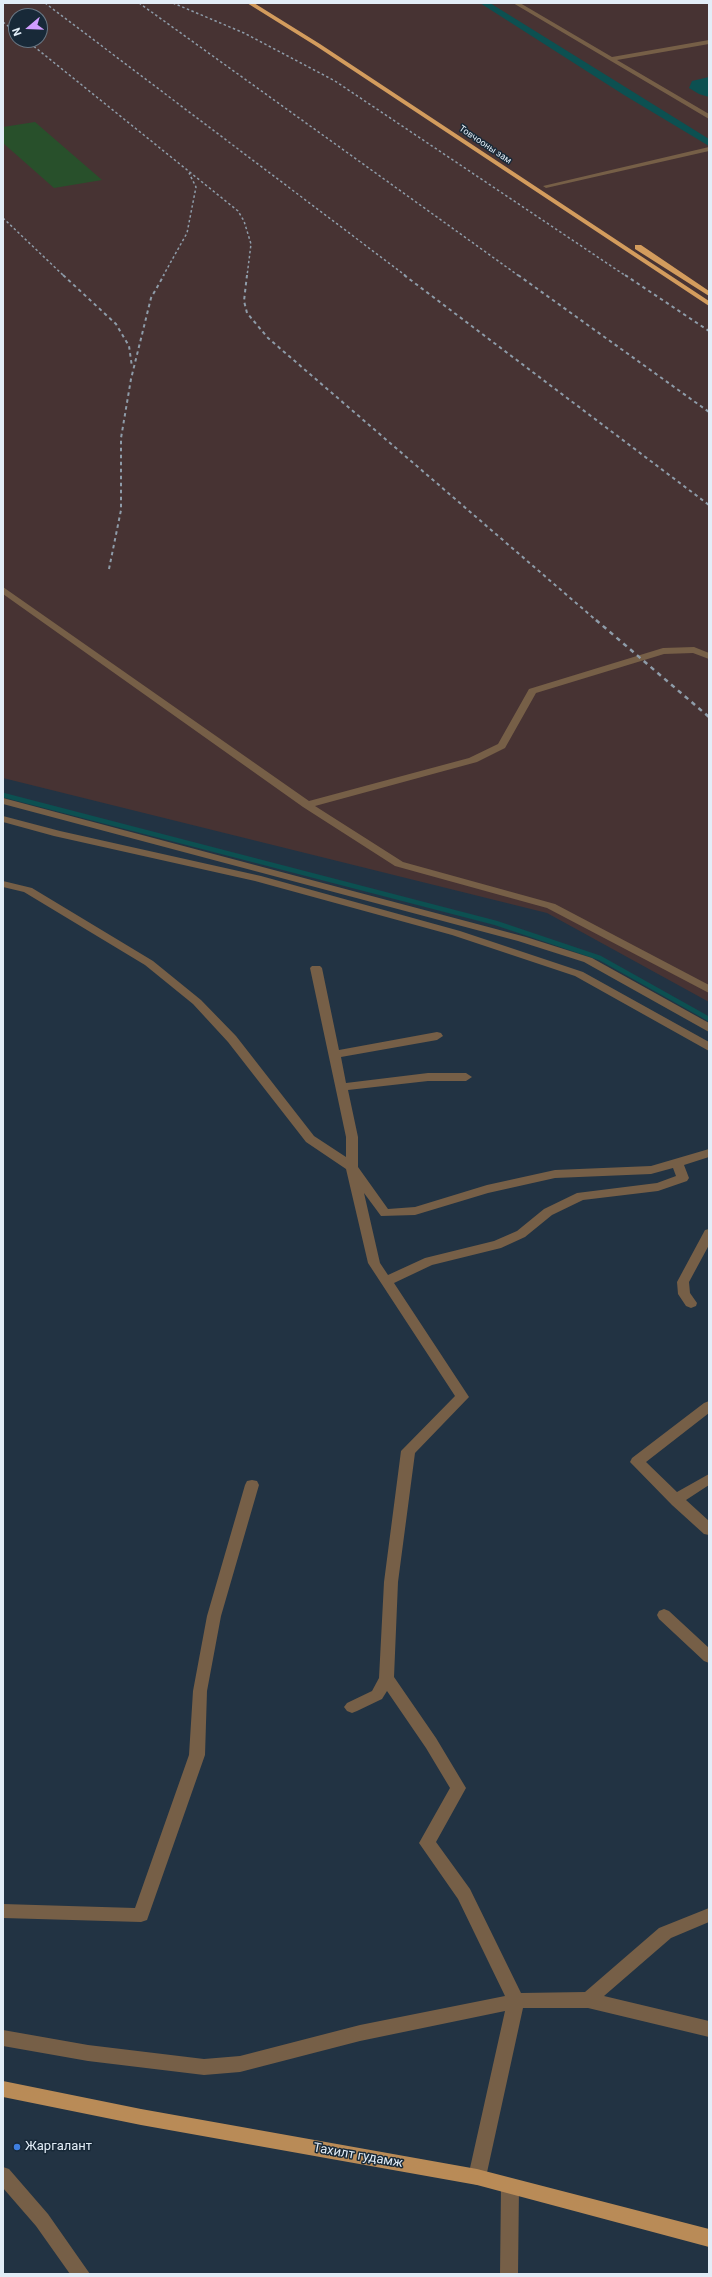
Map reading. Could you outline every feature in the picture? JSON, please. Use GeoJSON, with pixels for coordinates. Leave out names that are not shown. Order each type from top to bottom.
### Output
{"type":"FeatureCollection","features":[{"type":"Feature","properties":{"kind":"highway","name":"Товчооны зам"},"geometry":{"type":"LineString","coordinates":[[250,3],[325,49],[709,304]]}},
{"type":"Feature","properties":{"kind":"highway","name":"Товчооны зам"},"geometry":{"type":"LineString","coordinates":[[263,3],[335,47],[510,163]]}},
{"type":"Feature","properties":{"kind":"highway"},"geometry":{"type":"LineString","coordinates":[[543,184],[552,190]]}},
{"type":"Feature","properties":{"kind":"highway"},"geometry":{"type":"LineString","coordinates":[[631,242],[709,294]]}},
{"type":"Feature","properties":{"kind":"main road","name":"Тахилт гудамж"},"geometry":{"type":"LineString","coordinates":[[3,2090],[141,2118],[477,2177],[510,2187],[709,2238]]}},
{"type":"Feature","properties":{"kind":"street"},"geometry":{"type":"LineString","coordinates":[[516,3],[709,117]]}},
{"type":"Feature","properties":{"kind":"street"},"geometry":{"type":"LineString","coordinates":[[611,59],[709,42]]}},
{"type":"Feature","properties":{"kind":"street"},"geometry":{"type":"LineString","coordinates":[[543,184],[709,149]]}},
{"type":"Feature","properties":{"kind":"street"},"geometry":{"type":"LineString","coordinates":[[3,590],[307,804],[399,864],[551,906],[709,990]]}},
{"type":"Feature","properties":{"kind":"street"},"geometry":{"type":"LineString","coordinates":[[307,804],[473,760],[502,746],[532,691],[663,650],[694,650],[709,656]]}},
{"type":"Feature","properties":{"kind":"street"},"geometry":{"type":"LineString","coordinates":[[3,801],[522,939],[593,963],[709,1028]]}},
{"type":"Feature","properties":{"kind":"street"},"geometry":{"type":"LineString","coordinates":[[3,819],[58,834],[257,878],[456,933],[579,974],[709,1047]]}},
{"type":"Feature","properties":{"kind":"street"},"geometry":{"type":"LineString","coordinates":[[3,884],[28,890],[149,963],[198,1002],[232,1039],[310,1139],[352,1167],[385,1213],[415,1211],[487,1189],[555,1174],[651,1170],[677,1164],[709,1153]]}},
{"type":"Feature","properties":{"kind":"street"},"geometry":{"type":"LineString","coordinates":[[316,968],[352,1137],[352,1167],[374,1263],[462,1397],[408,1452],[391,1582],[386,1678],[377,1695],[352,1707]]}},
{"type":"Feature","properties":{"kind":"street"},"geometry":{"type":"LineString","coordinates":[[334,1055],[437,1036]]}},
{"type":"Feature","properties":{"kind":"street"},"geometry":{"type":"LineString","coordinates":[[341,1087],[428,1077],[466,1077]]}},
{"type":"Feature","properties":{"kind":"street"},"geometry":{"type":"LineString","coordinates":[[386,1281],[429,1261],[497,1245],[521,1234],[548,1212],[581,1196],[620,1193],[658,1187],[683,1178],[677,1164]]}},
{"type":"Feature","properties":{"kind":"street"},"geometry":{"type":"LineString","coordinates":[[691,1303],[684,1294],[683,1282],[709,1233]]}},
{"type":"Feature","properties":{"kind":"street"},"geometry":{"type":"LineString","coordinates":[[709,1406],[637,1462],[709,1530]]}},
{"type":"Feature","properties":{"kind":"street"},"geometry":{"type":"LineString","coordinates":[[677,1501],[686,1492],[709,1479]]}},
{"type":"Feature","properties":{"kind":"street"},"geometry":{"type":"LineString","coordinates":[[3,1911],[141,1915],[197,1755],[200,1691],[214,1616],[252,1485]]}},
{"type":"Feature","properties":{"kind":"street"},"geometry":{"type":"LineString","coordinates":[[664,1615],[709,1657]]}},
{"type":"Feature","properties":{"kind":"street"},"geometry":{"type":"LineString","coordinates":[[386,1678],[431,1743],[458,1788],[426,1843],[464,1894],[516,2001],[477,2177]]}},
{"type":"Feature","properties":{"kind":"street"},"geometry":{"type":"LineString","coordinates":[[588,2000],[665,1933],[709,1914]]}},
{"type":"Feature","properties":{"kind":"street"},"geometry":{"type":"LineString","coordinates":[[3,2038],[88,2053],[204,2067],[240,2064],[360,2034],[516,2001],[588,2000],[709,2029]]}},
{"type":"Feature","properties":{"kind":"street"},"geometry":{"type":"LineString","coordinates":[[3,2175],[42,2220],[81,2274]]}},
{"type":"Feature","properties":{"kind":"street"},"geometry":{"type":"LineString","coordinates":[[509,2274],[510,2187]]}},
{"type":"Feature","properties":{"kind":"shaded area"},"geometry":{"type":"Polygon","coordinates":[[[3,3],[709,3],[709,1002],[547,913],[3,778],[3,3]]]}},
{"type":"Feature","properties":{"kind":"shaded area"},"geometry":{"type":"Polygon","coordinates":[[[709,77],[709,97],[699,94],[689,88],[692,81],[709,77]]]}},
{"type":"Feature","properties":{"kind":"shaded area"},"geometry":{"type":"Polygon","coordinates":[[[35,122],[102,180],[54,188],[3,143],[3,127],[35,122]]]}},
{"type":"Feature","properties":{"kind":"waterway"},"geometry":{"type":"LineString","coordinates":[[484,3],[624,91]]}},
{"type":"Feature","properties":{"kind":"waterway"},"geometry":{"type":"LineString","coordinates":[[627,93],[709,143]]}},
{"type":"Feature","properties":{"kind":"waterway"},"geometry":{"type":"LineString","coordinates":[[3,795],[496,923],[600,958],[709,1019]]}},
{"type":"Feature","properties":{"kind":"railway"},"geometry":{"type":"LineString","coordinates":[[45,3],[406,276]]}},
{"type":"Feature","properties":{"kind":"railway"},"geometry":{"type":"LineString","coordinates":[[139,3],[519,276]]}},
{"type":"Feature","properties":{"kind":"railway"},"geometry":{"type":"LineString","coordinates":[[173,3],[244,33],[335,81],[626,276]]}},
{"type":"Feature","properties":{"kind":"railway"},"geometry":{"type":"LineString","coordinates":[[3,22],[8,26]]}},
{"type":"Feature","properties":{"kind":"railway"},"geometry":{"type":"LineString","coordinates":[[36,48],[238,211],[244,221],[251,244],[247,276]]}},
{"type":"Feature","properties":{"kind":"railway"},"geometry":{"type":"LineString","coordinates":[[163,276],[187,233],[196,187],[189,173]]}},
{"type":"Feature","properties":{"kind":"railway"},"geometry":{"type":"LineString","coordinates":[[3,218],[64,276]]}},
{"type":"Feature","properties":{"kind":"railway"},"geometry":{"type":"LineString","coordinates":[[63,275],[116,324],[129,346],[132,367]]}},
{"type":"Feature","properties":{"kind":"railway"},"geometry":{"type":"LineString","coordinates":[[109,569],[121,510],[121,438],[131,379],[151,298],[164,275]]}},
{"type":"Feature","properties":{"kind":"railway"},"geometry":{"type":"LineString","coordinates":[[247,275],[244,301],[247,313],[268,338],[597,621]]}},
{"type":"Feature","properties":{"kind":"railway"},"geometry":{"type":"LineString","coordinates":[[404,275],[709,505]]}},
{"type":"Feature","properties":{"kind":"railway"},"geometry":{"type":"LineString","coordinates":[[518,275],[709,412]]}},
{"type":"Feature","properties":{"kind":"railway"},"geometry":{"type":"LineString","coordinates":[[625,275],[709,331]]}},
{"type":"Feature","properties":{"kind":"railway"},"geometry":{"type":"LineString","coordinates":[[596,620],[709,717]]}},
{"type":"Feature","properties":{"kind":"place","name":"Жаргалант"},"geometry":{"type":"Point","coordinates":[17,2147]}}]}
